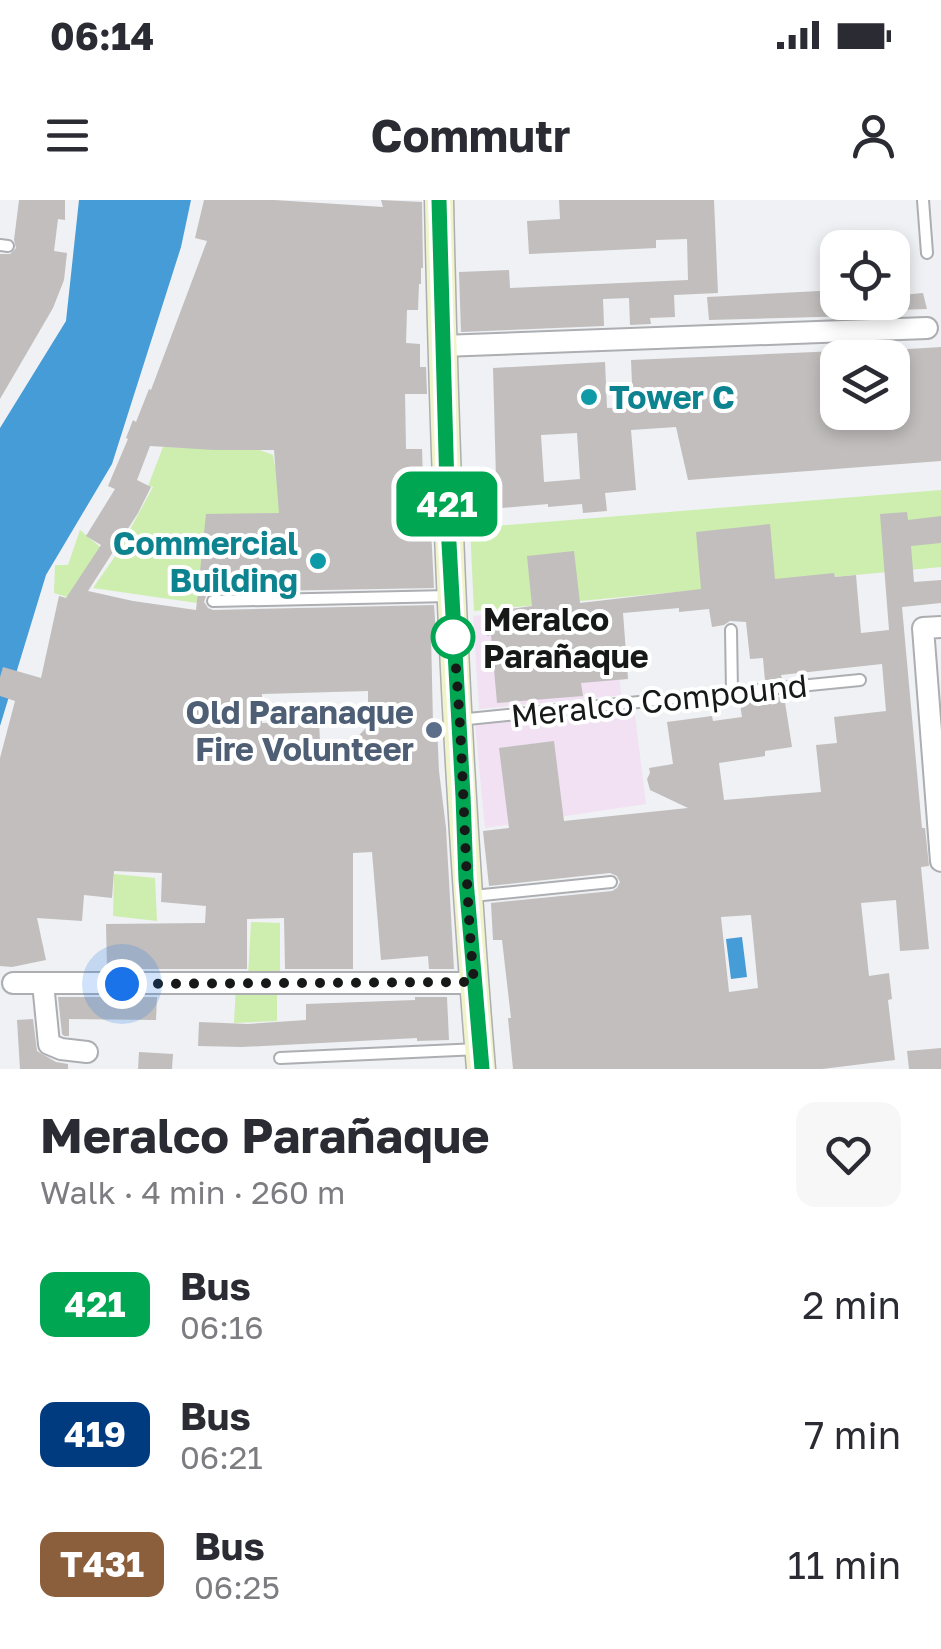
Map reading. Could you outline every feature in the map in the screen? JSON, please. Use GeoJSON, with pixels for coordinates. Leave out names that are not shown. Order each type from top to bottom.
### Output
{"type":"FeatureCollection","features":[{"type":"Feature","properties":{"kind":"main road"},"geometry":{"type":"LineString","coordinates":[[439,200],[458,720],[481,1059]]}},
{"type":"Feature","properties":{"kind":"street"},"geometry":{"type":"LineString","coordinates":[[442,346],[927,328]]}},
{"type":"Feature","properties":{"kind":"street"},"geometry":{"type":"LineString","coordinates":[[932,628],[941,862]]}},
{"type":"Feature","properties":{"kind":"street"},"geometry":{"type":"LineString","coordinates":[[13,983],[474,982]]}},
{"type":"Feature","properties":{"kind":"street"},"geometry":{"type":"LineString","coordinates":[[43,984],[48,1044],[87,1052]]}},
{"type":"Feature","properties":{"kind":"lane"},"geometry":{"type":"LineString","coordinates":[[923,200],[927,253]]}},
{"type":"Feature","properties":{"kind":"lane"},"geometry":{"type":"LineString","coordinates":[[213,601],[452,596]]}},
{"type":"Feature","properties":{"kind":"lane"},"geometry":{"type":"LineString","coordinates":[[731,630],[732,692]]}},
{"type":"Feature","properties":{"kind":"lane","name":"Meralco Compound"},"geometry":{"type":"LineString","coordinates":[[458,720],[860,680]]}},
{"type":"Feature","properties":{"kind":"lane"},"geometry":{"type":"LineString","coordinates":[[467,896],[611,882]]}},
{"type":"Feature","properties":{"kind":"lane"},"geometry":{"type":"LineString","coordinates":[[280,1058],[481,1059]]}},
{"type":"Feature","properties":{"kind":"shaded area"},"geometry":{"type":"Polygon","coordinates":[[[613,603],[621,695],[479,709],[473,616],[613,603]]]}},
{"type":"Feature","properties":{"kind":"shaded area"},"geometry":{"type":"Polygon","coordinates":[[[634,707],[646,804],[485,828],[475,724],[634,707]]]}},
{"type":"Feature","properties":{"kind":"green space"},"geometry":{"type":"Polygon","coordinates":[[[163,447],[257,449],[273,455],[275,466],[424,509],[207,515],[197,603],[93,588],[153,487],[148,486],[163,447]]]}},
{"type":"Feature","properties":{"kind":"green space"},"geometry":{"type":"Polygon","coordinates":[[[941,490],[941,567],[474,611],[470,528],[941,490]]]}},
{"type":"Feature","properties":{"kind":"green space"},"geometry":{"type":"Polygon","coordinates":[[[80,530],[106,552],[76,600],[54,593],[55,565],[68,565],[80,530]]]}},
{"type":"Feature","properties":{"kind":"green space"},"geometry":{"type":"Polygon","coordinates":[[[114,874],[155,878],[157,921],[113,916],[114,874]]]}},
{"type":"Feature","properties":{"kind":"green space"},"geometry":{"type":"Polygon","coordinates":[[[251,922],[280,923],[280,979],[248,977],[251,922]]]}},
{"type":"Feature","properties":{"kind":"green space"},"geometry":{"type":"Polygon","coordinates":[[[236,985],[277,988],[277,1021],[234,1023],[236,985]]]}},
{"type":"Feature","properties":{"kind":"water"},"geometry":{"type":"Polygon","coordinates":[[[79,200],[191,200],[181,247],[112,464],[46,575],[0,726],[0,428],[66,321],[79,200]]]}},
{"type":"Feature","properties":{"kind":"water"},"geometry":{"type":"Polygon","coordinates":[[[742,937],[747,977],[731,979],[726,939],[742,937]]]}},
{"type":"Feature","properties":{"kind":"building"},"geometry":{"type":"Polygon","coordinates":[[[19,200],[65,200],[65,220],[58,219],[54,251],[67,253],[64,280],[53,308],[0,399],[0,254],[10,254],[16,248],[19,200]]]}},
{"type":"Feature","properties":{"kind":"building"},"geometry":{"type":"Polygon","coordinates":[[[204,200],[383,207],[381,200],[422,202],[423,268],[418,310],[407,310],[406,343],[420,344],[420,367],[426,367],[427,394],[405,394],[406,449],[422,449],[424,509],[430,509],[434,588],[213,592],[204,602],[213,610],[434,605],[433,724],[437,724],[446,828],[454,969],[429,969],[428,956],[381,960],[372,852],[353,853],[353,969],[285,969],[284,918],[247,919],[247,969],[107,969],[106,924],[205,923],[206,906],[161,902],[162,873],[114,871],[112,898],[84,895],[82,921],[37,918],[46,960],[0,966],[0,758],[15,701],[0,696],[0,677],[3,667],[41,678],[59,596],[66,598],[101,545],[86,536],[115,489],[108,486],[133,420],[136,422],[151,390],[207,241],[195,238],[204,200]],[[150,446],[137,480],[151,487],[88,591],[196,610],[206,514],[279,513],[274,450],[150,446]],[[368,691],[262,694],[262,723],[319,721],[320,742],[351,744],[389,703],[368,703],[368,691]]]}},
{"type":"Feature","properties":{"kind":"building"},"geometry":{"type":"Polygon","coordinates":[[[559,200],[714,200],[718,293],[674,295],[675,317],[650,318],[651,324],[630,325],[629,298],[603,299],[604,326],[461,332],[459,272],[509,270],[510,288],[688,280],[687,239],[656,240],[656,248],[529,254],[527,221],[560,219],[559,200]]]}},
{"type":"Feature","properties":{"kind":"building"},"geometry":{"type":"Polygon","coordinates":[[[820,291],[820,317],[709,320],[707,297],[820,291]]]}},
{"type":"Feature","properties":{"kind":"building"},"geometry":{"type":"Polygon","coordinates":[[[923,293],[927,309],[910,310],[910,294],[923,293]]]}},
{"type":"Feature","properties":{"kind":"building"},"geometry":{"type":"Polygon","coordinates":[[[941,347],[941,461],[688,480],[676,427],[631,430],[636,490],[605,493],[607,511],[583,513],[582,504],[548,504],[491,509],[492,518],[473,520],[469,480],[496,478],[493,368],[605,362],[607,408],[633,407],[631,360],[820,352],[820,430],[910,430],[910,349],[941,347]],[[577,433],[541,435],[544,482],[580,479],[577,433]]]}},
{"type":"Feature","properties":{"kind":"building"},"geometry":{"type":"Polygon","coordinates":[[[907,512],[908,520],[941,516],[941,543],[911,546],[914,582],[941,580],[941,603],[902,607],[922,828],[929,866],[921,867],[929,949],[900,951],[896,900],[861,903],[869,976],[889,973],[895,1060],[822,1069],[513,1069],[502,940],[493,940],[491,903],[612,891],[620,882],[610,873],[489,886],[483,831],[509,828],[499,748],[554,741],[564,821],[688,808],[650,790],[647,779],[649,768],[673,764],[667,722],[742,717],[740,704],[784,696],[792,747],[765,751],[765,756],[719,763],[724,800],[821,792],[816,745],[837,743],[834,717],[886,711],[882,664],[781,675],[782,679],[765,681],[763,658],[750,659],[746,622],[730,621],[712,627],[709,609],[679,612],[679,608],[623,613],[628,679],[581,683],[583,696],[497,703],[486,612],[532,606],[527,556],[574,551],[580,603],[701,589],[696,532],[770,524],[775,579],[834,573],[835,577],[856,575],[861,633],[889,630],[880,514],[907,512]],[[751,915],[721,917],[729,992],[758,988],[751,915]]]}},
{"type":"Feature","properties":{"kind":"building"},"geometry":{"type":"Polygon","coordinates":[[[58,997],[157,997],[156,1020],[69,1019],[69,1036],[64,1036],[58,997]]]}},
{"type":"Feature","properties":{"kind":"building"},"geometry":{"type":"Polygon","coordinates":[[[447,997],[449,1040],[198,1046],[199,1022],[306,1020],[306,1004],[447,997]]]}},
{"type":"Feature","properties":{"kind":"building"},"geometry":{"type":"Polygon","coordinates":[[[33,1019],[37,1051],[68,1064],[68,1069],[20,1069],[17,1020],[33,1019]]]}},
{"type":"Feature","properties":{"kind":"building"},"geometry":{"type":"Polygon","coordinates":[[[941,1048],[941,1069],[909,1069],[907,1051],[941,1048]]]}},
{"type":"Feature","properties":{"kind":"building"},"geometry":{"type":"Polygon","coordinates":[[[139,1052],[173,1054],[172,1069],[138,1069],[139,1052]]]}},
{"type":"Feature","properties":{"kind":"bus line","name":"421"},"geometry":{"type":"LineString","coordinates":[[439,200],[448,525],[466,880],[482,1069]]}},
{"type":"Feature","properties":{"kind":"place","name":"Tower C"},"geometry":{"type":"Point","coordinates":[589,397]}},
{"type":"Feature","properties":{"kind":"place","name":"Commercial Building"},"geometry":{"type":"Point","coordinates":[318,561]}},
{"type":"Feature","properties":{"kind":"place","name":"Meralco Parañaque"},"geometry":{"type":"Point","coordinates":[453,637]}},
{"type":"Feature","properties":{"kind":"place","name":"Old Paranaque Fire Volunteer"},"geometry":{"type":"Point","coordinates":[434,730]}},
{"type":"Feature","properties":{"kind":"route"},"geometry":{"type":"LineString","coordinates":[[122,984],[474,982],[453,637]]}}]}
